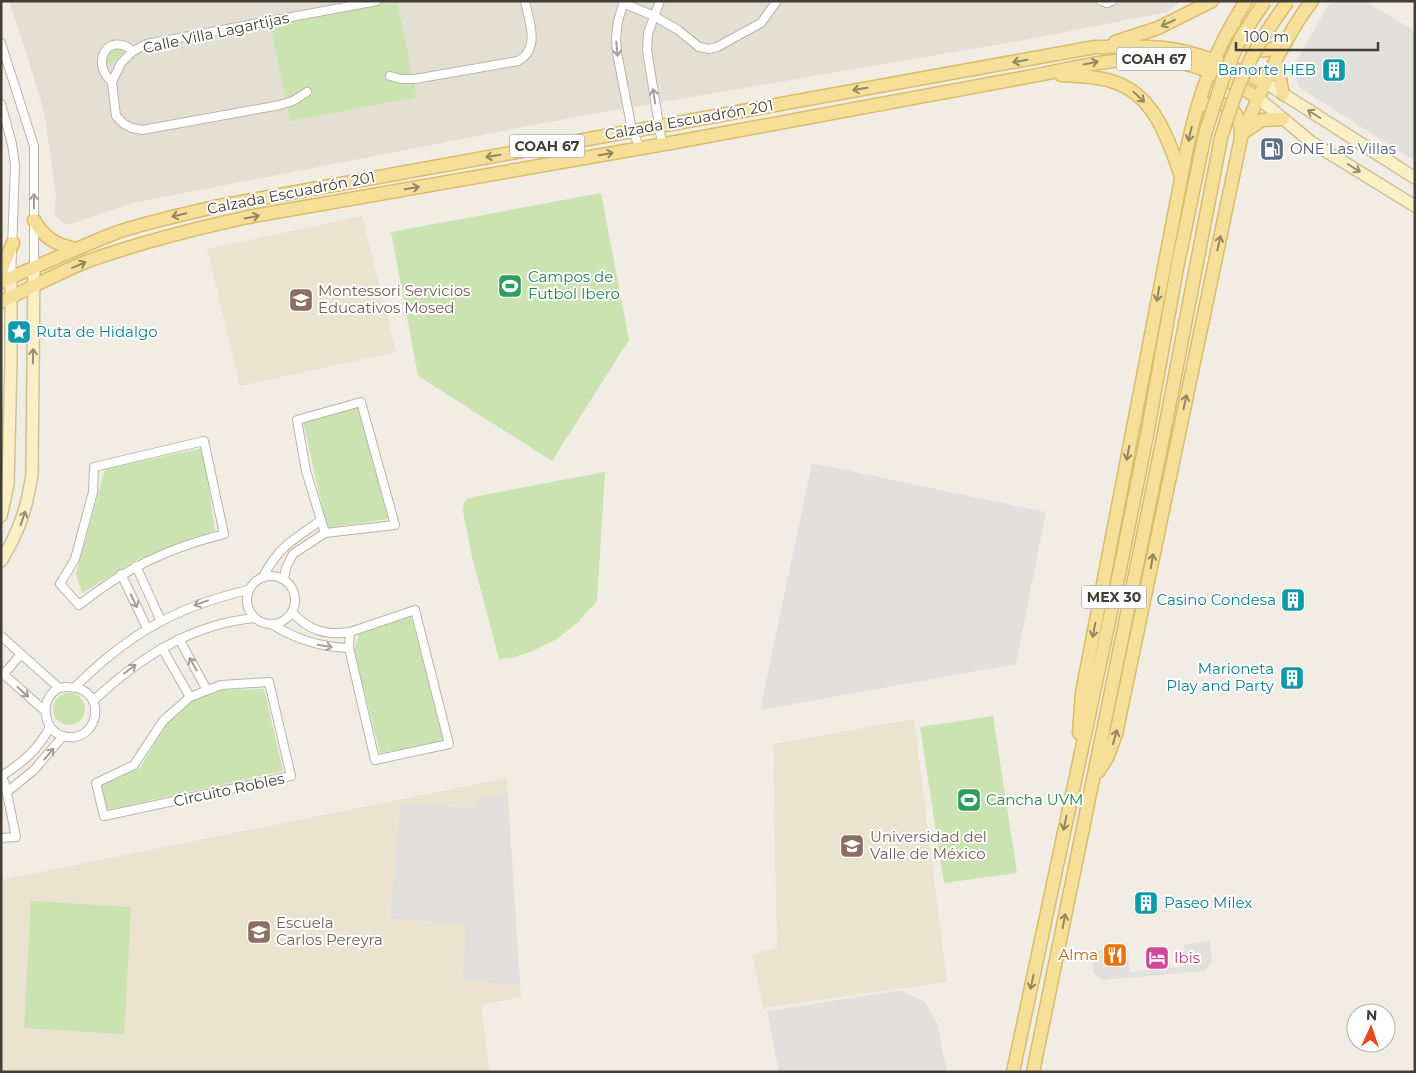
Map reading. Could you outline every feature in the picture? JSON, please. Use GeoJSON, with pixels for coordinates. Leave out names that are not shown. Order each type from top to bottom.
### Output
{"type":"FeatureCollection","features":[{"type":"Feature","properties":{"kind":"main road"},"geometry":{"type":"LineString","coordinates":[[1095,47],[1127,39],[1158,28],[1212,1]]}},
{"type":"Feature","properties":{"kind":"main road"},"geometry":{"type":"LineString","coordinates":[[1079,758],[1078,719],[1082,693],[1195,110],[1211,65],[1236,16],[1246,1]]}},
{"type":"Feature","properties":{"kind":"main road","name":"MEX 30"},"geometry":{"type":"LineString","coordinates":[[1013,1072],[1118,579],[1147,435],[1176,268],[1205,134],[1222,78],[1241,37],[1264,1]]}},
{"type":"Feature","properties":{"kind":"main road","name":"MEX 30"},"geometry":{"type":"LineString","coordinates":[[1033,1072],[1162,443],[1221,138],[1245,70],[1272,23],[1288,1]]}},
{"type":"Feature","properties":{"kind":"main road"},"geometry":{"type":"LineString","coordinates":[[1093,781],[1107,758],[1116,734],[1243,135],[1258,98],[1286,42],[1312,1]]}},
{"type":"Feature","properties":{"kind":"main road"},"geometry":{"type":"LineString","coordinates":[[1236,16],[1236,26],[1240,36],[1246,44],[1256,50],[1277,49],[1286,42]]}},
{"type":"Feature","properties":{"kind":"main road","name":"Calzada Escuadrón 201"},"geometry":{"type":"LineString","coordinates":[[5,277],[120,232],[219,206],[1095,47],[1146,46],[1183,51],[1211,65],[1266,83]]}},
{"type":"Feature","properties":{"kind":"main road","name":"Calzada Escuadrón 201"},"geometry":{"type":"LineString","coordinates":[[6,300],[34,285],[87,262],[130,247],[196,228],[1043,74],[1096,62],[1138,58],[1211,65],[1230,81],[1258,98]]}},
{"type":"Feature","properties":{"kind":"main road"},"geometry":{"type":"LineString","coordinates":[[1276,62],[1283,94]]}},
{"type":"Feature","properties":{"kind":"main road"},"geometry":{"type":"LineString","coordinates":[[1043,74],[1101,78],[1130,88],[1156,116],[1167,135],[1182,177]]}},
{"type":"Feature","properties":{"kind":"main road"},"geometry":{"type":"LineString","coordinates":[[1195,110],[1206,104],[1218,103],[1229,107],[1237,115],[1242,126],[1243,135]]}},
{"type":"Feature","properties":{"kind":"main road"},"geometry":{"type":"LineString","coordinates":[[1243,135],[1262,120],[1284,120]]}},
{"type":"Feature","properties":{"kind":"main road"},"geometry":{"type":"LineString","coordinates":[[34,220],[41,232],[50,241],[62,247],[76,249]]}},
{"type":"Feature","properties":{"kind":"main road"},"geometry":{"type":"LineString","coordinates":[[5,277],[13,242]]}},
{"type":"Feature","properties":{"kind":"street"},"geometry":{"type":"LineString","coordinates":[[329,10],[333,1]]}},
{"type":"Feature","properties":{"kind":"street","name":"Calle Villa Lagartijas"},"geometry":{"type":"LineString","coordinates":[[307,92],[280,105],[142,130],[124,124],[116,116],[112,82],[121,63],[133,51],[147,44],[377,1]]}},
{"type":"Feature","properties":{"kind":"street"},"geometry":{"type":"LineString","coordinates":[[390,76],[415,79],[518,61],[525,57],[530,50],[532,37],[525,1]]}},
{"type":"Feature","properties":{"kind":"street"},"geometry":{"type":"LineString","coordinates":[[660,1],[648,33],[647,50],[662,144]]}},
{"type":"Feature","properties":{"kind":"street"},"geometry":{"type":"LineString","coordinates":[[640,148],[632,130],[617,53],[616,38],[624,2],[678,30],[699,47],[709,49],[717,47],[761,23],[776,1]]}},
{"type":"Feature","properties":{"kind":"street"},"geometry":{"type":"LineString","coordinates":[[1101,1],[1107,3],[1112,1]]}},
{"type":"Feature","properties":{"kind":"street"},"geometry":{"type":"LineString","coordinates":[[1,43],[34,146],[32,474],[23,519],[15,538],[1,561]]}},
{"type":"Feature","properties":{"kind":"street","name":"Calle Villa Lagartijas"},"geometry":{"type":"LineString","coordinates":[[112,82],[102,70],[101,61],[103,53],[108,47],[117,44],[126,45],[133,51]]}},
{"type":"Feature","properties":{"kind":"street","name":"COAH 67"},"geometry":{"type":"LineString","coordinates":[[1266,83],[1415,178]]}},
{"type":"Feature","properties":{"kind":"street","name":"COAH 67"},"geometry":{"type":"LineString","coordinates":[[1258,98],[1312,142],[1415,206]]}},
{"type":"Feature","properties":{"kind":"street"},"geometry":{"type":"LineString","coordinates":[[1284,120],[1297,103]]}},
{"type":"Feature","properties":{"kind":"street"},"geometry":{"type":"LineString","coordinates":[[1,104],[12,144],[15,165],[13,242]]}},
{"type":"Feature","properties":{"kind":"street"},"geometry":{"type":"LineString","coordinates":[[1,516],[8,484],[11,362],[5,277]]}},
{"type":"Feature","properties":{"kind":"street"},"geometry":{"type":"LineString","coordinates":[[284,579],[286,568],[293,554],[324,533],[395,525],[361,402],[297,420],[306,471],[324,533]]}},
{"type":"Feature","properties":{"kind":"street"},"geometry":{"type":"LineString","coordinates":[[204,441],[224,534],[172,550],[136,566],[121,574],[79,605],[60,584],[75,559],[93,492],[94,467],[204,441]]}},
{"type":"Feature","properties":{"kind":"street"},"geometry":{"type":"LineString","coordinates":[[262,577],[285,545],[320,521]]}},
{"type":"Feature","properties":{"kind":"street"},"geometry":{"type":"LineString","coordinates":[[285,545],[293,554]]}},
{"type":"Feature","properties":{"kind":"street"},"geometry":{"type":"LineString","coordinates":[[136,566],[160,621]]}},
{"type":"Feature","properties":{"kind":"street"},"geometry":{"type":"LineString","coordinates":[[121,574],[147,628]]}},
{"type":"Feature","properties":{"kind":"street"},"geometry":{"type":"LineString","coordinates":[[270,575],[284,579],[293,590],[295,598],[292,612],[279,623],[262,623],[250,612],[247,605],[248,590],[256,580],[262,577],[270,575]]}},
{"type":"Feature","properties":{"kind":"street"},"geometry":{"type":"LineString","coordinates":[[74,688],[103,660],[147,628],[188,608],[217,597],[248,590]]}},
{"type":"Feature","properties":{"kind":"street"},"geometry":{"type":"LineString","coordinates":[[292,612],[312,629],[331,634],[350,632],[415,610],[449,744],[375,760],[349,648],[350,632]]}},
{"type":"Feature","properties":{"kind":"street"},"geometry":{"type":"LineString","coordinates":[[93,701],[116,680],[178,639],[227,622],[255,618]]}},
{"type":"Feature","properties":{"kind":"street"},"geometry":{"type":"LineString","coordinates":[[271,624],[287,634],[305,641],[326,646],[349,648]]}},
{"type":"Feature","properties":{"kind":"street"},"geometry":{"type":"LineString","coordinates":[[305,641],[312,629]]}},
{"type":"Feature","properties":{"kind":"street"},"geometry":{"type":"LineString","coordinates":[[1,636],[60,688],[81,689],[88,694],[93,701],[96,717],[87,731],[80,736],[63,736],[56,733],[46,719],[47,703],[51,696],[60,688]]}},
{"type":"Feature","properties":{"kind":"street"},"geometry":{"type":"LineString","coordinates":[[178,639],[208,690]]}},
{"type":"Feature","properties":{"kind":"street"},"geometry":{"type":"LineString","coordinates":[[162,648],[190,697]]}},
{"type":"Feature","properties":{"kind":"street"},"geometry":{"type":"LineString","coordinates":[[21,654],[3,673],[45,711]]}},
{"type":"Feature","properties":{"kind":"street","name":"Circuito Robles"},"geometry":{"type":"LineString","coordinates":[[269,682],[291,776],[104,816],[96,783],[134,765],[163,721],[190,697],[208,690],[220,684],[269,682]]}},
{"type":"Feature","properties":{"kind":"street"},"geometry":{"type":"LineString","coordinates":[[1,838],[16,836],[2,776],[26,760],[43,740],[50,727]]}},
{"type":"Feature","properties":{"kind":"street"},"geometry":{"type":"LineString","coordinates":[[7,792],[34,770],[63,736]]}},
{"type":"Feature","properties":{"kind":"street"},"geometry":{"type":"LineString","coordinates":[[26,760],[34,770]]}},
{"type":"Feature","properties":{"kind":"shaded area"},"geometry":{"type":"Polygon","coordinates":[[[9,1],[1181,1],[1167,12],[1035,38],[575,117],[133,203],[66,225],[55,216],[56,196],[45,116],[9,1]]]}},
{"type":"Feature","properties":{"kind":"shaded area"},"geometry":{"type":"Polygon","coordinates":[[[1346,1],[1364,1],[1415,31],[1415,161],[1300,88],[1296,77],[1297,60],[1329,4],[1346,1]]]}},
{"type":"Feature","properties":{"kind":"shaded area","name":"Montessori Servicios Educativos Mosed"},"geometry":{"type":"Polygon","coordinates":[[[362,216],[396,352],[240,386],[207,249],[362,216]]]}},
{"type":"Feature","properties":{"kind":"shaded area"},"geometry":{"type":"Polygon","coordinates":[[[812,463],[1046,512],[1016,664],[760,710],[812,463]]]}},
{"type":"Feature","properties":{"kind":"shaded area","name":"Universidad del Valle de México"},"geometry":{"type":"Polygon","coordinates":[[[914,719],[947,982],[763,1008],[752,954],[777,948],[773,744],[914,719]]]}},
{"type":"Feature","properties":{"kind":"shaded area","name":"Escuela Carlos Pereyra"},"geometry":{"type":"Polygon","coordinates":[[[507,778],[521,997],[481,1005],[490,1072],[1,1072],[1,880],[507,778]]]}},
{"type":"Feature","properties":{"kind":"shaded area"},"geometry":{"type":"Polygon","coordinates":[[[507,793],[520,985],[463,980],[466,924],[390,918],[401,803],[477,809],[479,799],[507,793]]]}},
{"type":"Feature","properties":{"kind":"shaded area"},"geometry":{"type":"Polygon","coordinates":[[[1210,941],[1212,962],[1205,971],[1102,980],[1093,973],[1092,950],[1128,951],[1130,972],[1186,966],[1184,945],[1210,941]]]}},
{"type":"Feature","properties":{"kind":"shaded area"},"geometry":{"type":"Polygon","coordinates":[[[901,990],[925,1002],[937,1023],[947,1072],[779,1072],[767,1011],[901,990]]]}},
{"type":"Feature","properties":{"kind":"green space"},"geometry":{"type":"Polygon","coordinates":[[[386,1],[397,1],[417,97],[290,121],[270,22],[386,1]]]}},
{"type":"Feature","properties":{"kind":"green space"},"geometry":{"type":"Polygon","coordinates":[[[114,48],[126,49],[110,66],[106,57],[110,50],[114,48]]]}},
{"type":"Feature","properties":{"kind":"green space","name":"Campos de Futbol Ibero"},"geometry":{"type":"Polygon","coordinates":[[[601,193],[629,340],[552,461],[418,376],[391,232],[601,193]]]}},
{"type":"Feature","properties":{"kind":"green space"},"geometry":{"type":"Polygon","coordinates":[[[361,407],[388,519],[327,528],[303,422],[361,407]]]}},
{"type":"Feature","properties":{"kind":"green space"},"geometry":{"type":"Polygon","coordinates":[[[203,448],[215,531],[137,560],[82,593],[76,574],[105,469],[203,448]]]}},
{"type":"Feature","properties":{"kind":"green space"},"geometry":{"type":"Polygon","coordinates":[[[605,472],[597,601],[577,623],[557,639],[531,652],[511,658],[499,659],[472,557],[463,511],[464,503],[467,499],[473,497],[605,472]]]}},
{"type":"Feature","properties":{"kind":"green space"},"geometry":{"type":"Polygon","coordinates":[[[411,616],[444,741],[380,753],[354,651],[359,634],[411,616]]]}},
{"type":"Feature","properties":{"kind":"green space"},"geometry":{"type":"Polygon","coordinates":[[[264,689],[283,771],[107,810],[101,786],[140,768],[166,724],[192,701],[221,690],[264,689]]]}},
{"type":"Feature","properties":{"kind":"green space"},"geometry":{"type":"Polygon","coordinates":[[[69,693],[80,698],[85,709],[80,720],[69,725],[58,720],[53,709],[58,698],[69,693]]]}},
{"type":"Feature","properties":{"kind":"green space","name":"Cancha UVM"},"geometry":{"type":"Polygon","coordinates":[[[993,716],[1017,873],[944,883],[920,727],[993,716]]]}},
{"type":"Feature","properties":{"kind":"green space"},"geometry":{"type":"Polygon","coordinates":[[[31,901],[131,907],[124,1034],[24,1028],[31,901]]]}},
{"type":"Feature","properties":{"kind":"place","name":"Banorte HEB"},"geometry":{"type":"Point","coordinates":[1334,70]}},
{"type":"Feature","properties":{"kind":"place","name":"ONE Las Villas"},"geometry":{"type":"Point","coordinates":[1272,149]}},
{"type":"Feature","properties":{"kind":"place","name":"Campos de Futbol Ibero"},"geometry":{"type":"Point","coordinates":[510,286]}},
{"type":"Feature","properties":{"kind":"place","name":"Montessori Servicios Educativos Mosed"},"geometry":{"type":"Point","coordinates":[301,300]}},
{"type":"Feature","properties":{"kind":"place","name":"Ruta de Hidalgo"},"geometry":{"type":"Point","coordinates":[19,332]}},
{"type":"Feature","properties":{"kind":"place","name":"Casino Condesa"},"geometry":{"type":"Point","coordinates":[1293,600]}},
{"type":"Feature","properties":{"kind":"place","name":"Marioneta Play and Party"},"geometry":{"type":"Point","coordinates":[1292,678]}},
{"type":"Feature","properties":{"kind":"place","name":"Cancha UVM"},"geometry":{"type":"Point","coordinates":[969,800]}},
{"type":"Feature","properties":{"kind":"place","name":"Universidad del Valle de México"},"geometry":{"type":"Point","coordinates":[852,846]}},
{"type":"Feature","properties":{"kind":"place","name":"Paseo Milex"},"geometry":{"type":"Point","coordinates":[1146,903]}},
{"type":"Feature","properties":{"kind":"place","name":"Escuela Carlos Pereyra"},"geometry":{"type":"Point","coordinates":[259,932]}},
{"type":"Feature","properties":{"kind":"place","name":"Alma"},"geometry":{"type":"Point","coordinates":[1115,955]}},
{"type":"Feature","properties":{"kind":"place","name":"Ibis"},"geometry":{"type":"Point","coordinates":[1157,958]}}]}
